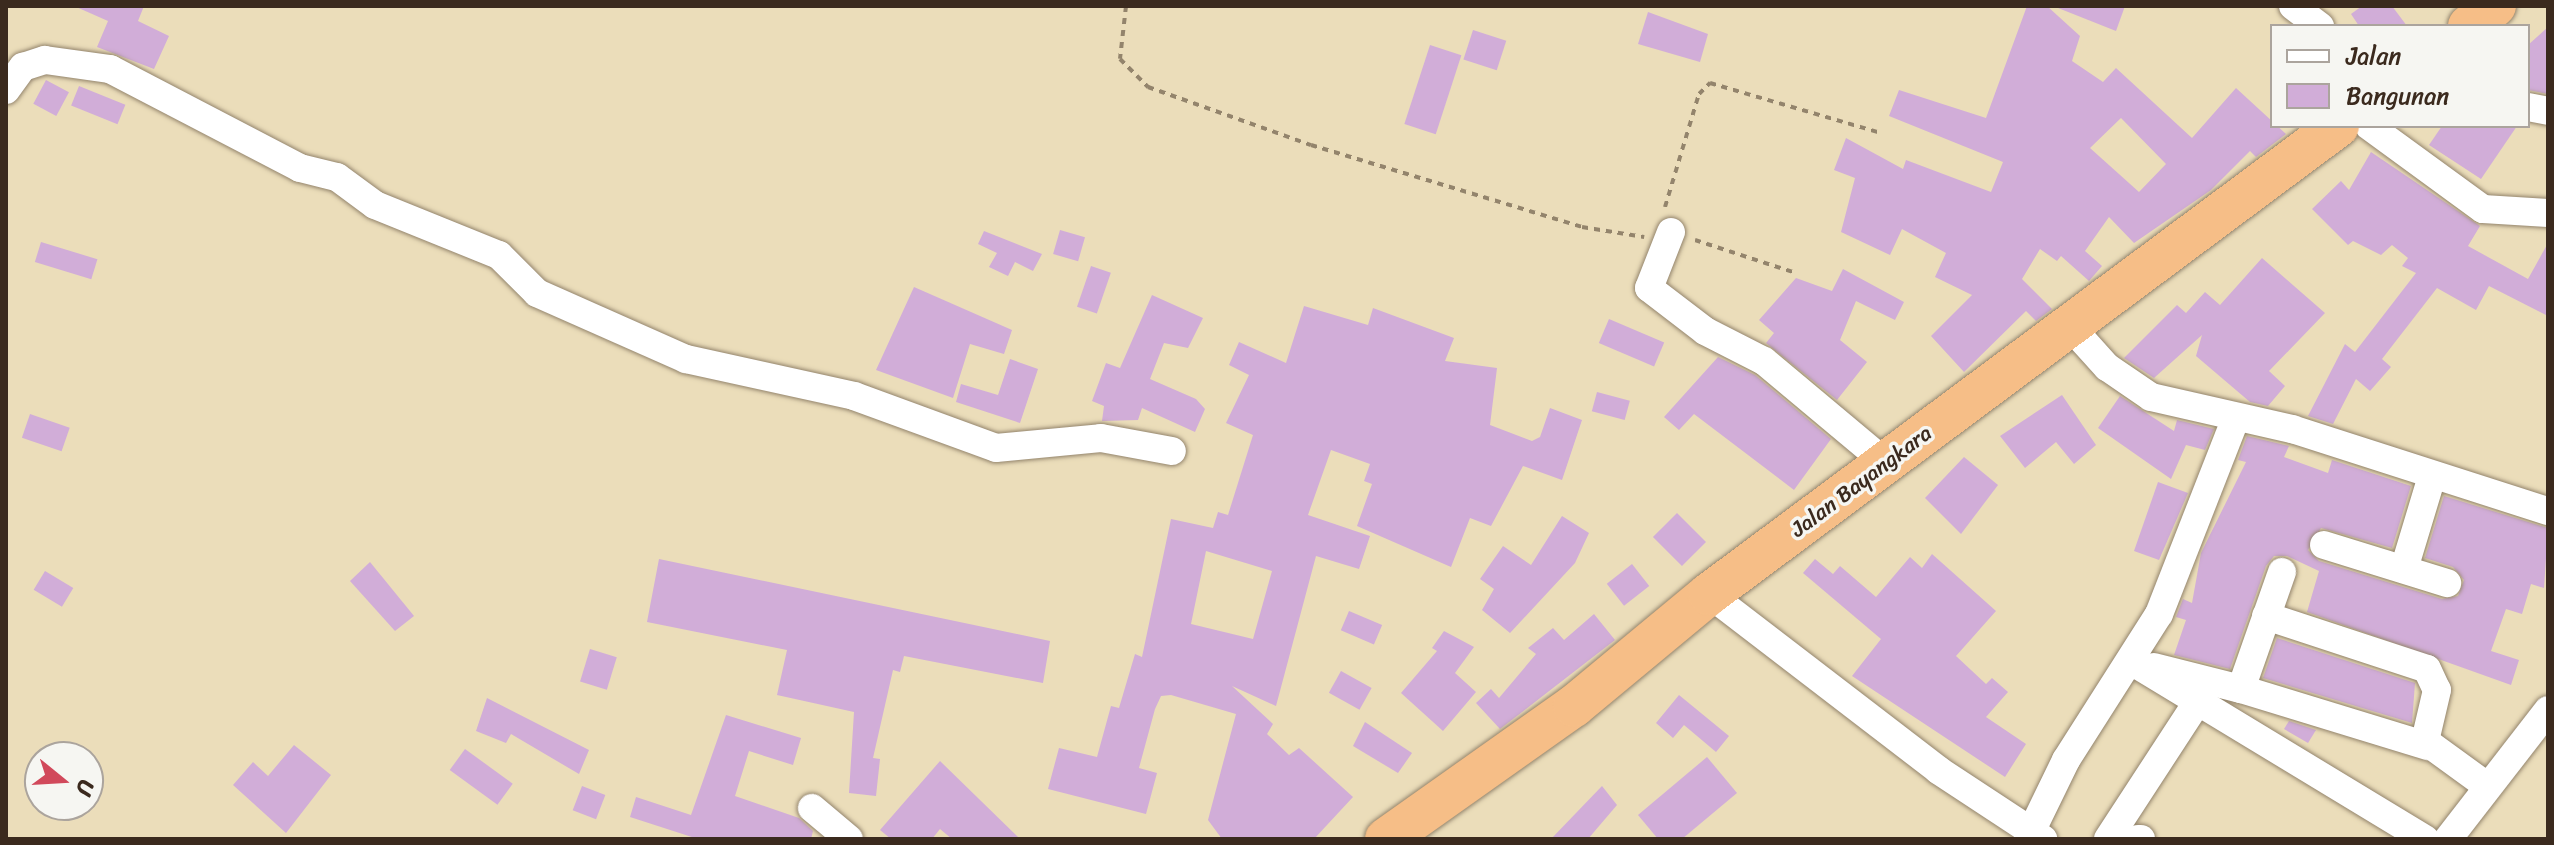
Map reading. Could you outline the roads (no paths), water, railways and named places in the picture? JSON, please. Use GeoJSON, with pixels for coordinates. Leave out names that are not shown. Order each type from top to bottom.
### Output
{"type":"FeatureCollection","features":[{"type":"Feature","properties":{"kind":"highway"},"geometry":{"type":"LineString","coordinates":[[2472,24],[2495,6]]}},
{"type":"Feature","properties":{"kind":"highway","name":"Jalan Bayangkara"},"geometry":{"type":"LineString","coordinates":[[1386,839],[1574,706],[1709,594],[2335,128]]}},
{"type":"Feature","properties":{"kind":"street"},"geometry":{"type":"LineString","coordinates":[[2293,6],[2317,24]]}},
{"type":"Feature","properties":{"kind":"street"},"geometry":{"type":"LineString","coordinates":[[6,90],[23,67],[45,60],[110,69],[300,168],[337,177],[375,205],[499,255],[537,293],[686,359],[854,396],[996,448],[1101,438],[1172,451]]}},
{"type":"Feature","properties":{"kind":"street"},"geometry":{"type":"LineString","coordinates":[[2372,128],[2483,209],[2548,213]]}},
{"type":"Feature","properties":{"kind":"street"},"geometry":{"type":"LineString","coordinates":[[1665,230],[1649,288],[1705,331],[1764,361],[1886,463]]}},
{"type":"Feature","properties":{"kind":"street"},"geometry":{"type":"LineString","coordinates":[[2069,325],[2131,386],[2548,511]]}},
{"type":"Feature","properties":{"kind":"street"},"geometry":{"type":"LineString","coordinates":[[1709,594],[1938,770],[2037,835],[2066,760],[2131,661],[2181,562],[2236,418]]}},
{"type":"Feature","properties":{"kind":"street"},"geometry":{"type":"LineString","coordinates":[[2404,569],[2432,476]]}},
{"type":"Feature","properties":{"kind":"street"},"geometry":{"type":"LineString","coordinates":[[2324,545],[2447,583]]}},
{"type":"Feature","properties":{"kind":"street"},"geometry":{"type":"LineString","coordinates":[[2241,689],[2282,572]]}},
{"type":"Feature","properties":{"kind":"street"},"geometry":{"type":"LineString","coordinates":[[2266,616],[2427,669],[2437,690],[2424,730],[2428,746]]}},
{"type":"Feature","properties":{"kind":"street"},"geometry":{"type":"LineString","coordinates":[[2131,661],[2241,689],[2428,746],[2487,786]]}},
{"type":"Feature","properties":{"kind":"street"},"geometry":{"type":"LineString","coordinates":[[2131,661],[2196,704],[2425,839]]}},
{"type":"Feature","properties":{"kind":"street"},"geometry":{"type":"LineString","coordinates":[[2108,839],[2196,704]]}},
{"type":"Feature","properties":{"kind":"street"},"geometry":{"type":"LineString","coordinates":[[2448,839],[2548,710]]}},
{"type":"Feature","properties":{"kind":"street"},"geometry":{"type":"LineString","coordinates":[[812,808],[849,839]]}}]}
